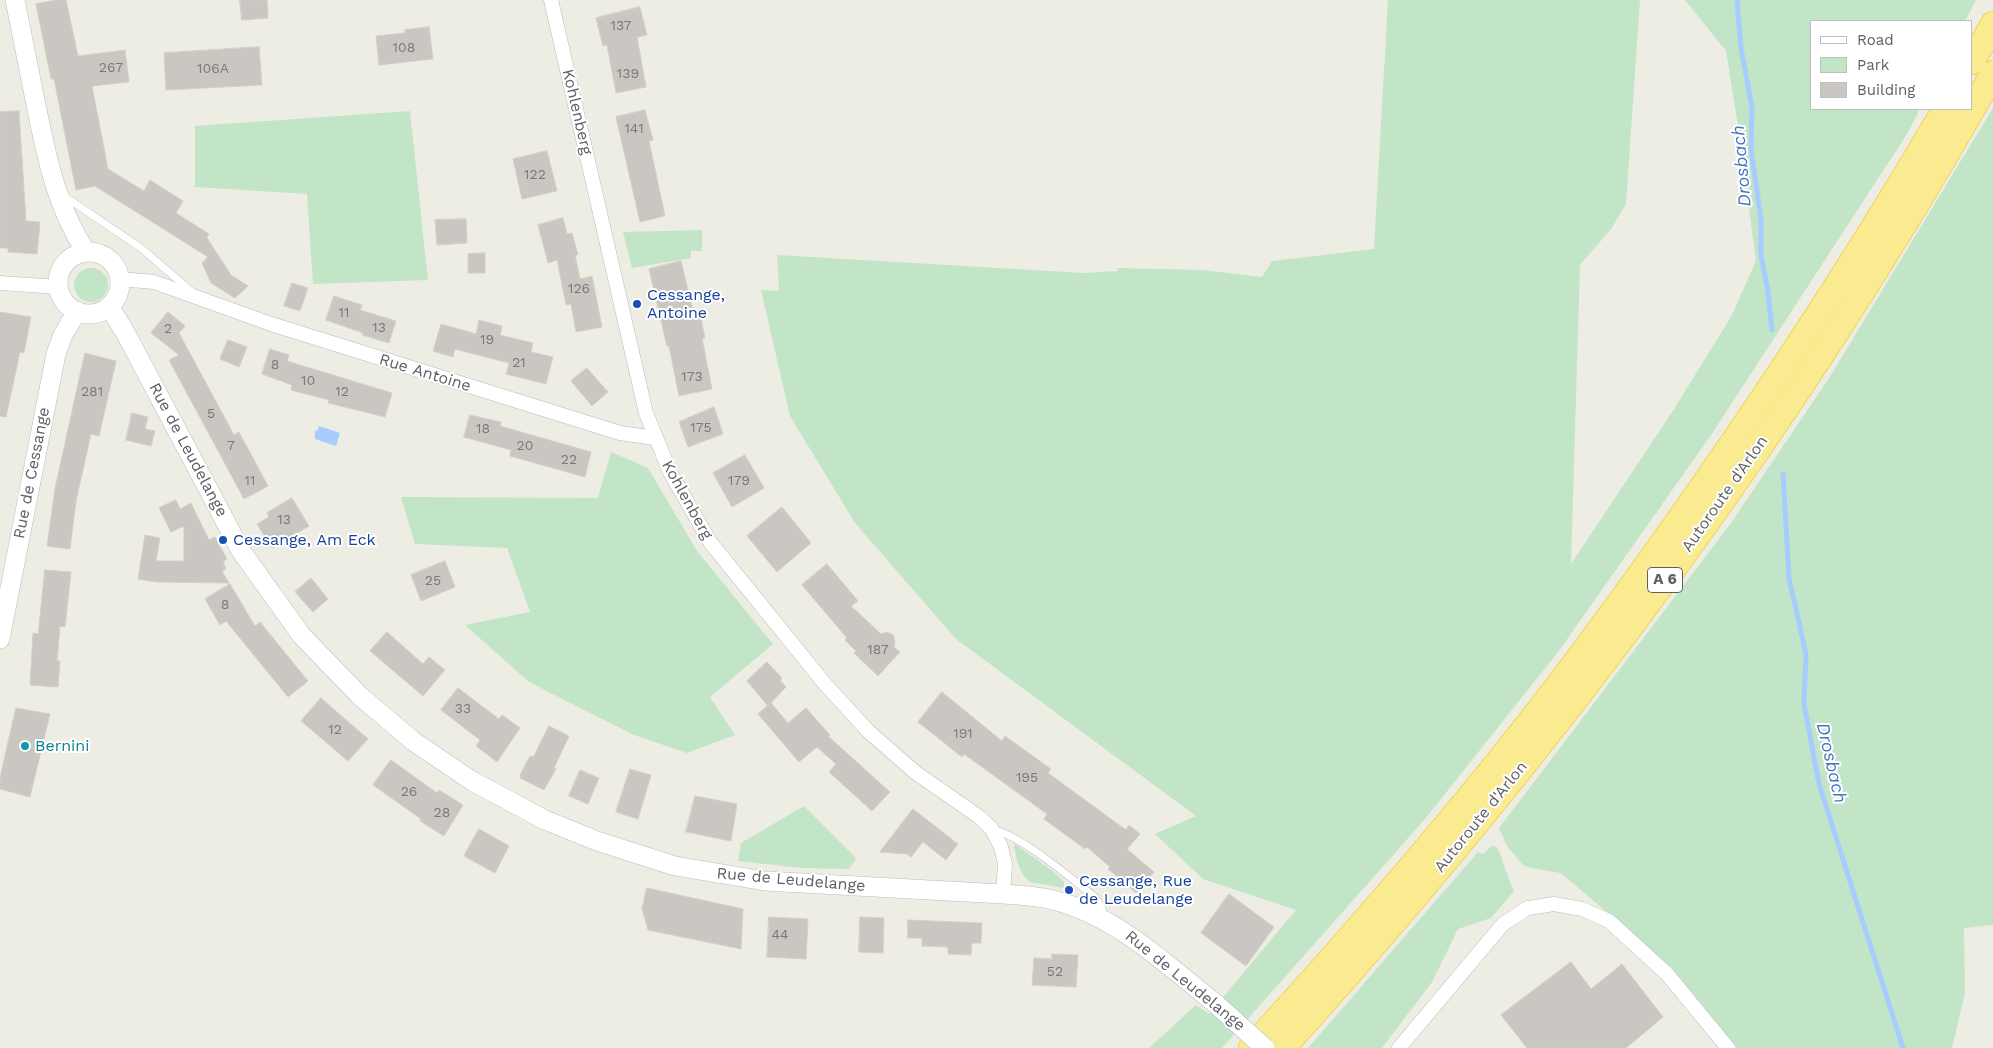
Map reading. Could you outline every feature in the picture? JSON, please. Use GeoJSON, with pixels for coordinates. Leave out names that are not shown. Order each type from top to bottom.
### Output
{"type":"FeatureCollection","features":[{"type":"Feature","properties":{"kind":"highway"},"geometry":{"type":"LineString","coordinates":[[1973,60],[1993,24]]}},
{"type":"Feature","properties":{"kind":"highway","name":"Autoroute d'Arlon"},"geometry":{"type":"LineString","coordinates":[[1973,108],[1993,73]]}},
{"type":"Feature","properties":{"kind":"highway","name":"Autoroute d'Arlon"},"geometry":{"type":"LineString","coordinates":[[1251,1048],[1350,939],[1456,812],[1586,649],[1698,493],[1793,352],[1852,261],[1944,110]]}},
{"type":"Feature","properties":{"kind":"highway","name":"Autoroute d'Arlon"},"geometry":{"type":"LineString","coordinates":[[1283,1048],[1367,955],[1487,812],[1605,662],[1718,507],[1874,273],[1972,110]]}},
{"type":"Feature","properties":{"kind":"main road"},"geometry":{"type":"LineString","coordinates":[[15,0],[45,150],[55,190],[74,233],[86,252]]}},
{"type":"Feature","properties":{"kind":"main road"},"geometry":{"type":"LineString","coordinates":[[86,252],[98,253],[109,258],[116,267],[120,279],[118,294],[109,306],[93,313],[77,311],[65,301],[59,286],[62,268],[77,254],[86,252]]}},
{"type":"Feature","properties":{"kind":"main road","name":"Rue de Leudelange"},"geometry":{"type":"LineString","coordinates":[[109,306],[139,358],[241,551],[302,636],[360,696],[390,722],[413,741],[472,781],[545,820],[597,841],[675,866],[765,881],[1035,896],[1054,900],[1104,919],[1124,931],[1218,1005],[1265,1048]]}},
{"type":"Feature","properties":{"kind":"main road","name":"Rue de Cessange"},"geometry":{"type":"LineString","coordinates":[[0,639],[56,354],[63,335],[77,311]]}},
{"type":"Feature","properties":{"kind":"street","name":"Kohlenberg"},"geometry":{"type":"LineString","coordinates":[[551,0],[646,413],[670,472],[710,542],[825,684],[868,731],[916,773],[978,816],[991,828],[1001,847],[1005,864],[1003,894]]}},
{"type":"Feature","properties":{"kind":"street","name":"Rue Antoine"},"geometry":{"type":"LineString","coordinates":[[120,279],[154,282],[271,324],[402,366],[620,433],[655,438]]}},
{"type":"Feature","properties":{"kind":"street"},"geometry":{"type":"LineString","coordinates":[[0,283],[59,286]]}},
{"type":"Feature","properties":{"kind":"street"},"geometry":{"type":"LineString","coordinates":[[1399,1048],[1503,924],[1528,908],[1554,904],[1582,909],[1609,920],[1666,974],[1728,1048]]}},
{"type":"Feature","properties":{"kind":"lane","name":"Rue Antoine"},"geometry":{"type":"LineString","coordinates":[[55,190],[141,248],[197,298]]}},
{"type":"Feature","properties":{"kind":"lane"},"geometry":{"type":"LineString","coordinates":[[991,828],[1017,838],[1095,897],[1102,908],[1104,919]]}},
{"type":"Feature","properties":{"kind":"green space"},"geometry":{"type":"Polygon","coordinates":[[[1388,0],[1640,0],[1626,204],[1611,229],[1580,265],[1571,564],[1674,409],[1731,317],[1756,261],[1726,51],[1685,0],[1976,0],[1966,20],[1810,20],[1810,110],[1919,110],[1907,134],[1711,435],[1558,652],[1425,819],[1222,1048],[1149,1048],[1196,1005],[1209,1014],[1296,910],[1203,879],[1155,834],[1196,816],[956,639],[855,523],[790,416],[761,290],[779,291],[777,255],[1084,273],[1117,271],[1118,268],[1202,270],[1262,277],[1272,261],[1374,249],[1388,0]]]}},
{"type":"Feature","properties":{"kind":"green space"},"geometry":{"type":"Polygon","coordinates":[[[1993,108],[1993,925],[1964,928],[1965,993],[1952,1048],[1737,1048],[1672,968],[1561,873],[1523,865],[1507,846],[1499,828],[1731,523],[1829,378],[1993,108]]]}},
{"type":"Feature","properties":{"kind":"green space"},"geometry":{"type":"Polygon","coordinates":[[[410,111],[428,280],[313,284],[307,194],[195,187],[195,126],[410,111]]]}},
{"type":"Feature","properties":{"kind":"green space"},"geometry":{"type":"Polygon","coordinates":[[[702,230],[702,251],[691,251],[691,258],[632,268],[623,232],[702,230]]]}},
{"type":"Feature","properties":{"kind":"green space"},"geometry":{"type":"Polygon","coordinates":[[[91,268],[98,269],[103,273],[107,278],[107,292],[103,297],[98,301],[91,302],[84,301],[79,297],[75,292],[74,285],[75,278],[79,273],[84,269],[91,268]]]}},
{"type":"Feature","properties":{"kind":"green space"},"geometry":{"type":"Polygon","coordinates":[[[611,452],[648,468],[697,551],[773,644],[710,697],[735,735],[687,753],[634,735],[529,682],[465,625],[530,612],[507,548],[415,544],[401,497],[598,498],[611,452]]]}},
{"type":"Feature","properties":{"kind":"green space"},"geometry":{"type":"Polygon","coordinates":[[[804,806],[856,858],[849,869],[802,868],[738,861],[741,843],[804,806]]]}},
{"type":"Feature","properties":{"kind":"green space"},"geometry":{"type":"Polygon","coordinates":[[[1015,844],[1054,872],[1064,882],[1064,888],[1030,882],[1026,879],[1019,866],[1014,847],[1015,844]]]}},
{"type":"Feature","properties":{"kind":"green space"},"geometry":{"type":"Polygon","coordinates":[[[1492,846],[1497,847],[1514,891],[1491,918],[1458,929],[1432,982],[1382,1048],[1308,1048],[1478,852],[1483,854],[1492,846]]]}},
{"type":"Feature","properties":{"kind":"water"},"geometry":{"type":"Polygon","coordinates":[[[319,426],[340,433],[336,446],[315,439],[315,430],[317,431],[319,426]]]}},
{"type":"Feature","properties":{"kind":"building"},"geometry":{"type":"Polygon","coordinates":[[[66,0],[78,56],[125,50],[129,82],[92,86],[108,169],[144,191],[150,180],[183,201],[176,213],[209,234],[207,238],[231,275],[248,286],[235,298],[211,283],[202,263],[208,257],[95,186],[76,190],[54,79],[51,79],[36,4],[66,0]]]}},
{"type":"Feature","properties":{"kind":"building"},"geometry":{"type":"Polygon","coordinates":[[[240,0],[267,0],[268,18],[242,20],[240,0]]]}},
{"type":"Feature","properties":{"kind":"building"},"geometry":{"type":"Polygon","coordinates":[[[640,7],[647,35],[637,37],[646,87],[616,93],[607,45],[603,46],[596,18],[640,7]]]}},
{"type":"Feature","properties":{"kind":"building"},"geometry":{"type":"Polygon","coordinates":[[[429,27],[433,59],[379,65],[376,36],[405,33],[405,30],[429,27]]]}},
{"type":"Feature","properties":{"kind":"building"},"geometry":{"type":"Polygon","coordinates":[[[259,47],[262,85],[166,90],[164,53],[259,47]]]}},
{"type":"Feature","properties":{"kind":"building"},"geometry":{"type":"Polygon","coordinates":[[[645,110],[653,140],[649,141],[665,216],[640,222],[616,117],[645,110]]]}},
{"type":"Feature","properties":{"kind":"building"},"geometry":{"type":"Polygon","coordinates":[[[19,111],[26,221],[40,222],[37,254],[8,252],[8,248],[0,248],[0,112],[19,111]]]}},
{"type":"Feature","properties":{"kind":"building"},"geometry":{"type":"Polygon","coordinates":[[[547,151],[557,191],[522,199],[513,159],[547,151]]]}},
{"type":"Feature","properties":{"kind":"building"},"geometry":{"type":"Polygon","coordinates":[[[563,218],[567,234],[572,233],[578,255],[575,255],[580,279],[592,276],[602,327],[576,332],[571,304],[566,305],[557,260],[548,263],[538,225],[563,218]]]}},
{"type":"Feature","properties":{"kind":"building"},"geometry":{"type":"Polygon","coordinates":[[[466,219],[467,243],[437,245],[435,220],[466,219]]]}},
{"type":"Feature","properties":{"kind":"building"},"geometry":{"type":"Polygon","coordinates":[[[485,253],[485,273],[468,273],[468,254],[485,253]]]}},
{"type":"Feature","properties":{"kind":"building"},"geometry":{"type":"Polygon","coordinates":[[[681,261],[693,311],[699,309],[705,338],[702,338],[712,389],[679,396],[669,346],[667,346],[649,269],[681,261]]]}},
{"type":"Feature","properties":{"kind":"building"},"geometry":{"type":"Polygon","coordinates":[[[292,283],[308,288],[300,311],[284,306],[292,283]]]}},
{"type":"Feature","properties":{"kind":"building"},"geometry":{"type":"Polygon","coordinates":[[[334,296],[362,305],[360,310],[396,321],[389,343],[362,335],[363,333],[326,320],[334,296]]]}},
{"type":"Feature","properties":{"kind":"building"},"geometry":{"type":"Polygon","coordinates":[[[0,312],[31,317],[24,353],[20,352],[6,417],[0,416],[0,312]]]}},
{"type":"Feature","properties":{"kind":"building"},"geometry":{"type":"Polygon","coordinates":[[[168,312],[185,326],[179,333],[234,435],[239,432],[268,486],[244,499],[169,360],[179,355],[151,333],[168,312]]]}},
{"type":"Feature","properties":{"kind":"building"},"geometry":{"type":"Polygon","coordinates":[[[479,320],[502,326],[500,335],[533,343],[531,352],[553,357],[546,384],[506,374],[509,363],[455,349],[453,357],[433,351],[441,324],[476,334],[479,320]]]}},
{"type":"Feature","properties":{"kind":"building"},"geometry":{"type":"Polygon","coordinates":[[[228,340],[247,347],[239,367],[220,359],[228,340]]]}},
{"type":"Feature","properties":{"kind":"building"},"geometry":{"type":"Polygon","coordinates":[[[270,349],[289,355],[287,361],[392,393],[385,417],[328,403],[329,400],[291,390],[292,385],[262,374],[270,349]]]}},
{"type":"Feature","properties":{"kind":"building"},"geometry":{"type":"Polygon","coordinates":[[[85,353],[116,361],[99,436],[91,434],[76,501],[70,549],[47,546],[55,489],[85,353]]]}},
{"type":"Feature","properties":{"kind":"building"},"geometry":{"type":"Polygon","coordinates":[[[587,368],[608,392],[592,406],[571,381],[587,368]]]}},
{"type":"Feature","properties":{"kind":"building"},"geometry":{"type":"Polygon","coordinates":[[[714,407],[723,434],[688,447],[679,422],[714,407]]]}},
{"type":"Feature","properties":{"kind":"building"},"geometry":{"type":"Polygon","coordinates":[[[132,413],[148,417],[145,429],[155,431],[151,446],[126,440],[132,413]]]}},
{"type":"Feature","properties":{"kind":"building"},"geometry":{"type":"Polygon","coordinates":[[[470,415],[501,422],[500,426],[591,452],[585,477],[510,456],[511,450],[464,437],[470,415]]]}},
{"type":"Feature","properties":{"kind":"building"},"geometry":{"type":"Polygon","coordinates":[[[745,455],[764,488],[732,507],[713,473],[745,455]]]}},
{"type":"Feature","properties":{"kind":"building"},"geometry":{"type":"Polygon","coordinates":[[[292,498],[309,526],[272,548],[257,524],[269,517],[267,513],[292,498]]]}},
{"type":"Feature","properties":{"kind":"building"},"geometry":{"type":"Polygon","coordinates":[[[176,500],[180,509],[191,503],[209,540],[215,537],[227,559],[223,562],[226,569],[222,571],[229,583],[156,582],[138,579],[145,535],[160,538],[156,561],[184,561],[184,526],[171,532],[159,508],[176,500]]]}},
{"type":"Feature","properties":{"kind":"building"},"geometry":{"type":"Polygon","coordinates":[[[782,507],[811,543],[777,572],[747,536],[782,507]]]}},
{"type":"Feature","properties":{"kind":"building"},"geometry":{"type":"Polygon","coordinates":[[[445,561],[455,587],[421,601],[411,575],[445,561]]]}},
{"type":"Feature","properties":{"kind":"building"},"geometry":{"type":"Polygon","coordinates":[[[827,564],[858,601],[851,606],[881,634],[887,632],[893,635],[894,647],[900,652],[878,676],[854,653],[856,651],[845,640],[847,638],[802,585],[827,564]]]}},
{"type":"Feature","properties":{"kind":"building"},"geometry":{"type":"Polygon","coordinates":[[[45,570],[71,572],[65,627],[60,626],[57,661],[60,661],[58,687],[30,685],[33,633],[38,634],[45,570]]]}},
{"type":"Feature","properties":{"kind":"building"},"geometry":{"type":"Polygon","coordinates":[[[311,578],[328,599],[313,612],[295,592],[311,578]]]}},
{"type":"Feature","properties":{"kind":"building"},"geometry":{"type":"Polygon","coordinates":[[[230,584],[255,626],[260,622],[308,681],[288,697],[226,621],[220,625],[205,599],[230,584]]]}},
{"type":"Feature","properties":{"kind":"building"},"geometry":{"type":"Polygon","coordinates":[[[387,632],[423,664],[429,657],[445,670],[423,696],[370,651],[387,632]]]}},
{"type":"Feature","properties":{"kind":"building"},"geometry":{"type":"Polygon","coordinates":[[[767,662],[782,678],[780,680],[786,687],[768,706],[747,681],[767,662]]]}},
{"type":"Feature","properties":{"kind":"building"},"geometry":{"type":"Polygon","coordinates":[[[458,688],[499,719],[502,715],[520,728],[497,762],[476,746],[480,740],[441,710],[458,688]]]}},
{"type":"Feature","properties":{"kind":"building"},"geometry":{"type":"Polygon","coordinates":[[[942,692],[1002,741],[1005,736],[1051,769],[1048,773],[1126,830],[1129,825],[1140,834],[1127,849],[1154,872],[1136,893],[1108,869],[1110,867],[1087,847],[1085,849],[1044,819],[1047,814],[964,754],[962,757],[918,722],[942,692]]]}},
{"type":"Feature","properties":{"kind":"building"},"geometry":{"type":"Polygon","coordinates":[[[321,698],[368,739],[348,761],[301,721],[321,698]]]}},
{"type":"Feature","properties":{"kind":"building"},"geometry":{"type":"Polygon","coordinates":[[[771,703],[788,723],[806,708],[830,735],[828,736],[890,792],[872,811],[829,772],[836,764],[817,747],[799,762],[758,714],[771,703]]]}},
{"type":"Feature","properties":{"kind":"building","name":"Bernini"},"geometry":{"type":"Polygon","coordinates":[[[16,708],[50,714],[30,797],[0,789],[0,778],[16,708]]]}},
{"type":"Feature","properties":{"kind":"building"},"geometry":{"type":"Polygon","coordinates":[[[549,726],[569,736],[554,768],[556,769],[544,790],[520,778],[520,775],[530,756],[533,757],[549,726]]]}},
{"type":"Feature","properties":{"kind":"building"},"geometry":{"type":"Polygon","coordinates":[[[391,760],[437,793],[439,790],[463,805],[444,836],[420,821],[421,819],[373,785],[391,760]]]}},
{"type":"Feature","properties":{"kind":"building"},"geometry":{"type":"Polygon","coordinates":[[[630,769],[651,775],[638,819],[616,812],[630,769]]]}},
{"type":"Feature","properties":{"kind":"building"},"geometry":{"type":"Polygon","coordinates":[[[580,770],[599,778],[588,804],[569,796],[580,770]]]}},
{"type":"Feature","properties":{"kind":"building"},"geometry":{"type":"Polygon","coordinates":[[[695,796],[737,804],[731,841],[686,832],[695,796]]]}},
{"type":"Feature","properties":{"kind":"building"},"geometry":{"type":"Polygon","coordinates":[[[913,809],[958,844],[946,860],[923,842],[911,857],[907,854],[880,852],[913,809]]]}},
{"type":"Feature","properties":{"kind":"building"},"geometry":{"type":"Polygon","coordinates":[[[479,829],[509,846],[495,873],[464,856],[479,829]]]}},
{"type":"Feature","properties":{"kind":"building"},"geometry":{"type":"Polygon","coordinates":[[[647,888],[743,909],[741,949],[648,930],[642,909],[647,888]]]}},
{"type":"Feature","properties":{"kind":"building"},"geometry":{"type":"Polygon","coordinates":[[[1229,894],[1274,927],[1246,966],[1201,933],[1229,894]]]}},
{"type":"Feature","properties":{"kind":"building"},"geometry":{"type":"Polygon","coordinates":[[[769,917],[808,919],[806,959],[767,957],[769,917]]]}},
{"type":"Feature","properties":{"kind":"building"},"geometry":{"type":"Polygon","coordinates":[[[860,917],[884,918],[883,953],[859,952],[860,917]]]}},
{"type":"Feature","properties":{"kind":"building"},"geometry":{"type":"Polygon","coordinates":[[[908,920],[982,923],[981,943],[972,943],[971,955],[948,954],[948,947],[922,946],[922,938],[908,938],[908,920]]]}},
{"type":"Feature","properties":{"kind":"building"},"geometry":{"type":"Polygon","coordinates":[[[1052,954],[1078,955],[1076,987],[1032,985],[1034,958],[1052,959],[1052,954]]]}},
{"type":"Feature","properties":{"kind":"building"},"geometry":{"type":"Polygon","coordinates":[[[1571,962],[1591,989],[1622,964],[1663,1017],[1626,1048],[1527,1048],[1501,1015],[1571,962]]]}},
{"type":"Feature","properties":{"kind":"waterway","name":"Drosbach"},"geometry":{"type":"LineString","coordinates":[[1737,0],[1741,48],[1752,107],[1751,149],[1761,219],[1761,255],[1768,292],[1772,330]]}},
{"type":"Feature","properties":{"kind":"waterway","name":"Drosbach"},"geometry":{"type":"LineString","coordinates":[[1783,474],[1789,578],[1806,654],[1804,704],[1819,784],[1903,1048]]}},
{"type":"Feature","properties":{"kind":"place","name":"Cessange, Antoine"},"geometry":{"type":"Point","coordinates":[637,304]}},
{"type":"Feature","properties":{"kind":"place","name":"Cessange, Am Eck"},"geometry":{"type":"Point","coordinates":[223,540]}},
{"type":"Feature","properties":{"kind":"place","name":"Bernini"},"geometry":{"type":"Point","coordinates":[25,746]}},
{"type":"Feature","properties":{"kind":"place","name":"Cessange, Rue de Leudelange"},"geometry":{"type":"Point","coordinates":[1069,890]}}]}
